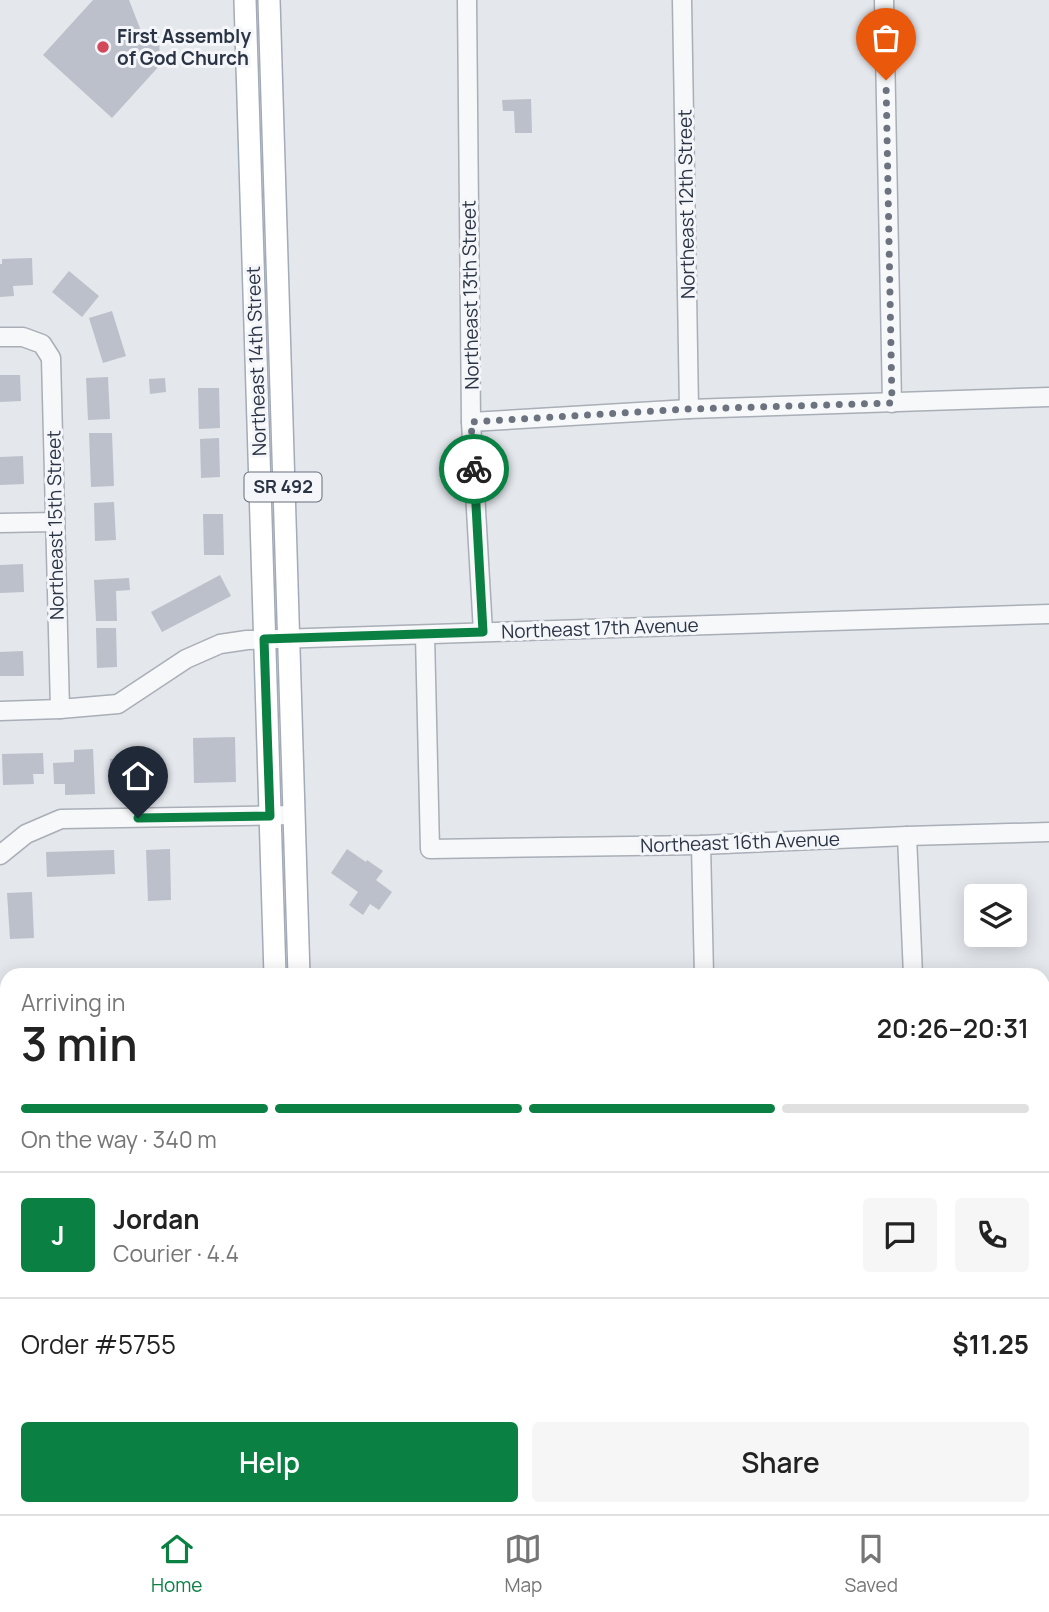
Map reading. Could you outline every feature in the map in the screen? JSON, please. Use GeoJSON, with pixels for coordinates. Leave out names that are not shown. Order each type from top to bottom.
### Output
{"type":"FeatureCollection","features":[{"type":"Feature","properties":{"kind":"main road","name":"Northeast 14th Street"},"geometry":{"type":"LineString","coordinates":[[245,0],[275,968]]}},
{"type":"Feature","properties":{"kind":"main road","name":"Northeast 14th Street"},"geometry":{"type":"LineString","coordinates":[[269,0],[299,968]]}},
{"type":"Feature","properties":{"kind":"street","name":"Northeast 13th Street"},"geometry":{"type":"LineString","coordinates":[[467,0],[471,422],[483,632]]}},
{"type":"Feature","properties":{"kind":"street","name":"Northeast 12th Street"},"geometry":{"type":"LineString","coordinates":[[682,0],[689,409]]}},
{"type":"Feature","properties":{"kind":"street"},"geometry":{"type":"LineString","coordinates":[[884,0],[892,403]]}},
{"type":"Feature","properties":{"kind":"street","name":"Northeast 15th Street"},"geometry":{"type":"LineString","coordinates":[[0,337],[23,337],[42,344],[51,358],[60,709]]}},
{"type":"Feature","properties":{"kind":"street"},"geometry":{"type":"LineString","coordinates":[[471,422],[689,409],[1049,397]]}},
{"type":"Feature","properties":{"kind":"street"},"geometry":{"type":"LineString","coordinates":[[0,523],[55,522]]}},
{"type":"Feature","properties":{"kind":"street","name":"Northeast 17th Avenue"},"geometry":{"type":"LineString","coordinates":[[0,711],[118,704],[186,659],[231,642],[1049,614]]}},
{"type":"Feature","properties":{"kind":"street","name":"Northeast 16th Avenue"},"geometry":{"type":"LineString","coordinates":[[425,635],[430,849],[701,845],[1049,832]]}},
{"type":"Feature","properties":{"kind":"street"},"geometry":{"type":"LineString","coordinates":[[0,855],[26,834],[61,819],[294,815]]}},
{"type":"Feature","properties":{"kind":"street"},"geometry":{"type":"LineString","coordinates":[[907,836],[913,968]]}},
{"type":"Feature","properties":{"kind":"street"},"geometry":{"type":"LineString","coordinates":[[701,845],[704,968]]}},
{"type":"Feature","properties":{"kind":"building"},"geometry":{"type":"Polygon","coordinates":[[[93,0],[129,0],[143,36],[159,35],[160,65],[112,118],[43,55],[93,0]]]}},
{"type":"Feature","properties":{"kind":"building"},"geometry":{"type":"Polygon","coordinates":[[[531,99],[532,133],[515,133],[514,111],[503,111],[502,100],[531,99]]]}},
{"type":"Feature","properties":{"kind":"building"},"geometry":{"type":"Polygon","coordinates":[[[32,258],[33,285],[13,286],[14,296],[0,297],[2,259],[32,258]]]}},
{"type":"Feature","properties":{"kind":"building"},"geometry":{"type":"Polygon","coordinates":[[[69,271],[99,296],[82,317],[52,292],[69,271]]]}},
{"type":"Feature","properties":{"kind":"building"},"geometry":{"type":"Polygon","coordinates":[[[112,311],[126,356],[103,363],[89,318],[112,311]]]}},
{"type":"Feature","properties":{"kind":"building"},"geometry":{"type":"Polygon","coordinates":[[[0,375],[20,375],[21,401],[0,402],[0,375]]]}},
{"type":"Feature","properties":{"kind":"building"},"geometry":{"type":"Polygon","coordinates":[[[108,377],[110,419],[88,420],[86,378],[108,377]]]}},
{"type":"Feature","properties":{"kind":"building"},"geometry":{"type":"Polygon","coordinates":[[[165,378],[166,392],[150,394],[149,379],[165,378]]]}},
{"type":"Feature","properties":{"kind":"building"},"geometry":{"type":"Polygon","coordinates":[[[198,388],[219,388],[220,428],[199,429],[198,388]]]}},
{"type":"Feature","properties":{"kind":"building"},"geometry":{"type":"Polygon","coordinates":[[[89,433],[112,433],[114,486],[91,487],[89,433]]]}},
{"type":"Feature","properties":{"kind":"building"},"geometry":{"type":"Polygon","coordinates":[[[219,438],[220,477],[201,478],[200,439],[219,438]]]}},
{"type":"Feature","properties":{"kind":"building"},"geometry":{"type":"Polygon","coordinates":[[[23,456],[24,484],[0,485],[0,457],[23,456]]]}},
{"type":"Feature","properties":{"kind":"building"},"geometry":{"type":"Polygon","coordinates":[[[114,502],[116,540],[95,541],[94,503],[114,502]]]}},
{"type":"Feature","properties":{"kind":"building"},"geometry":{"type":"Polygon","coordinates":[[[203,514],[223,514],[224,555],[204,555],[203,514]]]}},
{"type":"Feature","properties":{"kind":"building"},"geometry":{"type":"Polygon","coordinates":[[[23,564],[24,592],[0,593],[0,565],[23,564]]]}},
{"type":"Feature","properties":{"kind":"building"},"geometry":{"type":"Polygon","coordinates":[[[220,575],[231,596],[162,632],[151,612],[220,575]]]}},
{"type":"Feature","properties":{"kind":"building"},"geometry":{"type":"Polygon","coordinates":[[[129,578],[130,590],[116,591],[117,621],[96,621],[94,580],[129,578]]]}},
{"type":"Feature","properties":{"kind":"building"},"geometry":{"type":"Polygon","coordinates":[[[96,628],[116,628],[117,667],[97,668],[96,628]]]}},
{"type":"Feature","properties":{"kind":"building"},"geometry":{"type":"Polygon","coordinates":[[[23,651],[24,676],[0,676],[0,652],[23,651]]]}},
{"type":"Feature","properties":{"kind":"building"},"geometry":{"type":"Polygon","coordinates":[[[235,737],[236,782],[194,783],[193,738],[235,737]]]}},
{"type":"Feature","properties":{"kind":"building"},"geometry":{"type":"Polygon","coordinates":[[[93,749],[95,794],[65,795],[65,784],[54,784],[53,763],[74,762],[74,750],[93,749]]]}},
{"type":"Feature","properties":{"kind":"building"},"geometry":{"type":"Polygon","coordinates":[[[43,753],[44,774],[33,774],[34,784],[3,785],[2,754],[43,753]]]}},
{"type":"Feature","properties":{"kind":"building"},"geometry":{"type":"Polygon","coordinates":[[[153,757],[154,784],[111,785],[110,759],[153,757]]]}},
{"type":"Feature","properties":{"kind":"building"},"geometry":{"type":"Polygon","coordinates":[[[170,849],[171,900],[148,901],[146,850],[170,849]]]}},
{"type":"Feature","properties":{"kind":"building"},"geometry":{"type":"Polygon","coordinates":[[[347,849],[383,871],[376,880],[392,892],[379,910],[370,904],[363,915],[349,905],[358,892],[331,873],[347,849]]]}},
{"type":"Feature","properties":{"kind":"building"},"geometry":{"type":"Polygon","coordinates":[[[114,850],[115,874],[47,877],[46,852],[114,850]]]}},
{"type":"Feature","properties":{"kind":"building"},"geometry":{"type":"Polygon","coordinates":[[[32,892],[34,938],[10,939],[7,893],[32,892]]]}},
{"type":"Feature","properties":{"kind":"way so far"},"geometry":{"type":"LineString","coordinates":[[474,469],[471,422],[689,409],[892,403],[886,80]]}},
{"type":"Feature","properties":{"kind":"place","name":"First Assembly of God Church"},"geometry":{"type":"Point","coordinates":[103,47]}},
{"type":"Feature","properties":{"kind":"route"},"geometry":{"type":"LineString","coordinates":[[138,818],[270,816],[264,639],[483,632],[474,469]]}}]}
